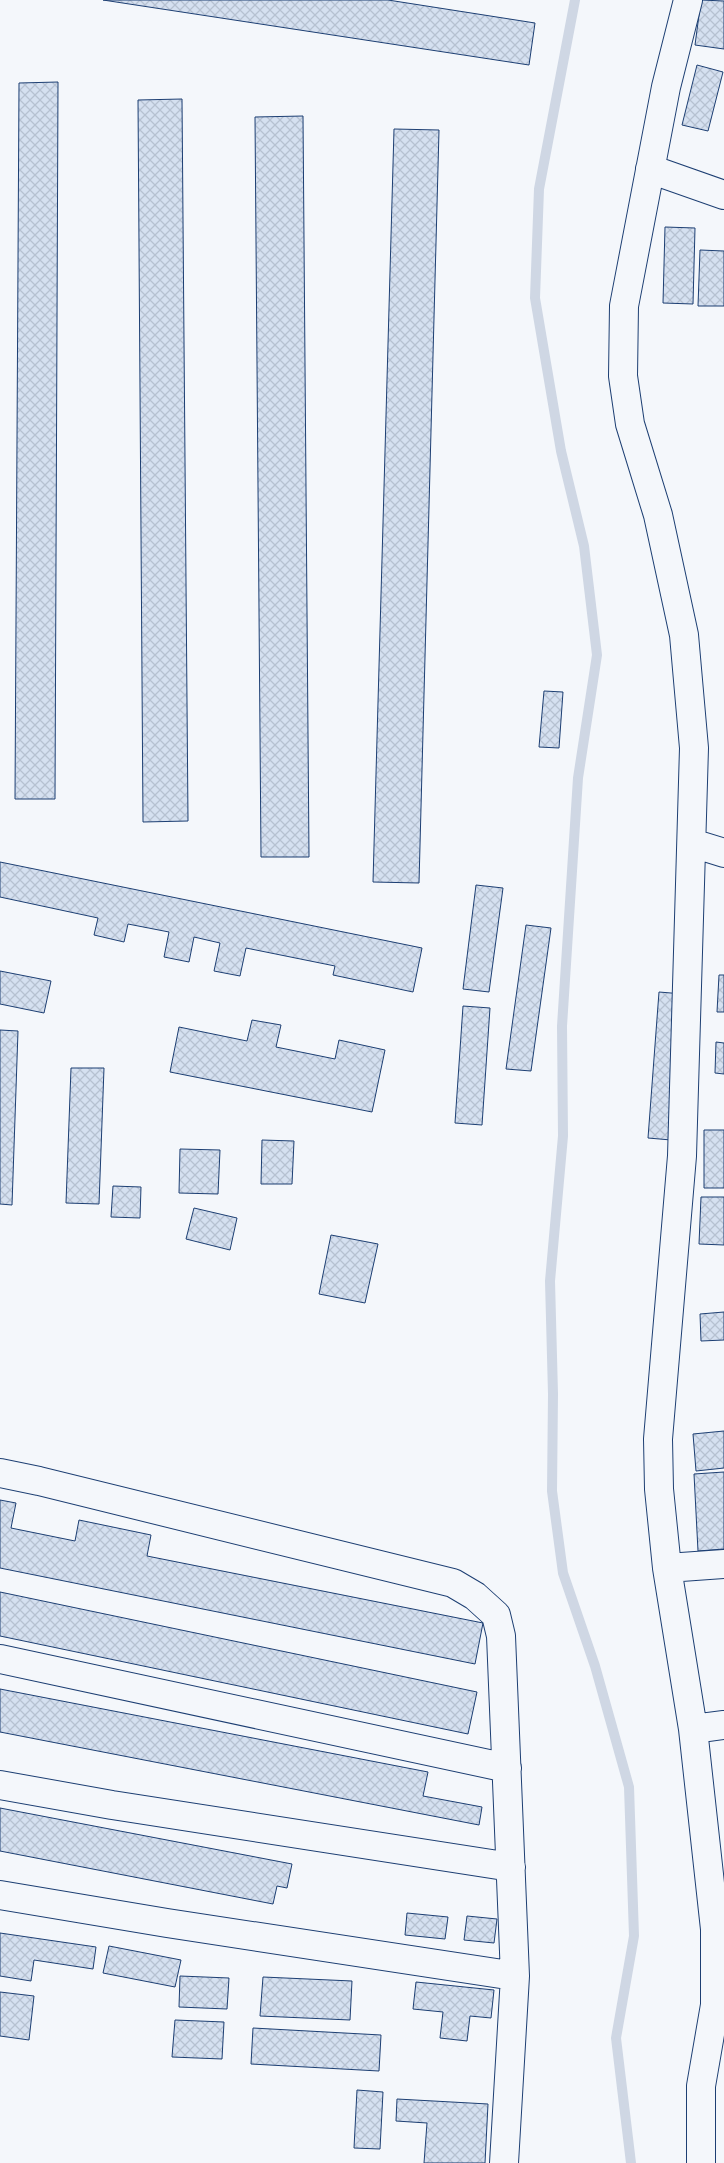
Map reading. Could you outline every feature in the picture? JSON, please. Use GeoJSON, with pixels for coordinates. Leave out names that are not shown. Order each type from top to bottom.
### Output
{"type":"FeatureCollection","features":[{"type":"Feature","properties":{"kind":"street"},"geometry":{"type":"LineString","coordinates":[[688,0],[666,87],[624,306],[624,376],[630,424],[658,515],[684,635],[694,748],[682,1156],[658,1439],[659,1489],[667,1568],[693,1729],[715,1928],[715,2005],[701,2086],[701,2163]]}},
{"type":"Feature","properties":{"kind":"street"},"geometry":{"type":"LineString","coordinates":[[650,169],[724,195]]}},
{"type":"Feature","properties":{"kind":"street"},"geometry":{"type":"LineString","coordinates":[[692,842],[724,853]]}},
{"type":"Feature","properties":{"kind":"street"},"geometry":{"type":"LineString","coordinates":[[0,1473],[453,1583],[475,1596],[496,1615],[501,1636],[515,1976],[504,2163]]}},
{"type":"Feature","properties":{"kind":"street"},"geometry":{"type":"LineString","coordinates":[[667,1568],[724,1564]]}},
{"type":"Feature","properties":{"kind":"street"},"geometry":{"type":"LineString","coordinates":[[0,1659],[507,1768]]}},
{"type":"Feature","properties":{"kind":"street"},"geometry":{"type":"LineString","coordinates":[[693,1729],[724,1725]]}},
{"type":"Feature","properties":{"kind":"street"},"geometry":{"type":"LineString","coordinates":[[0,1785],[112,1805],[512,1867]]}},
{"type":"Feature","properties":{"kind":"street"},"geometry":{"type":"LineString","coordinates":[[0,1895],[167,1923],[515,1976]]}},
{"type":"Feature","properties":{"kind":"building"},"geometry":{"type":"Polygon","coordinates":[[[103,0],[388,0],[535,23],[529,65],[103,0]]]}},
{"type":"Feature","properties":{"kind":"building"},"geometry":{"type":"Polygon","coordinates":[[[701,0],[724,1],[724,49],[695,45],[701,0]]]}},
{"type":"Feature","properties":{"kind":"building"},"geometry":{"type":"Polygon","coordinates":[[[697,65],[723,72],[708,131],[682,125],[697,65]]]}},
{"type":"Feature","properties":{"kind":"building"},"geometry":{"type":"Polygon","coordinates":[[[58,82],[55,799],[15,799],[19,83],[58,82]]]}},
{"type":"Feature","properties":{"kind":"building"},"geometry":{"type":"Polygon","coordinates":[[[182,99],[188,821],[143,822],[138,100],[182,99]]]}},
{"type":"Feature","properties":{"kind":"building"},"geometry":{"type":"Polygon","coordinates":[[[303,116],[309,857],[261,857],[255,117],[303,116]]]}},
{"type":"Feature","properties":{"kind":"building"},"geometry":{"type":"Polygon","coordinates":[[[394,129],[439,130],[419,883],[373,882],[394,129]]]}},
{"type":"Feature","properties":{"kind":"building"},"geometry":{"type":"Polygon","coordinates":[[[665,227],[695,228],[693,304],[663,303],[665,227]]]}},
{"type":"Feature","properties":{"kind":"building"},"geometry":{"type":"Polygon","coordinates":[[[700,250],[724,251],[724,306],[698,306],[700,250]]]}},
{"type":"Feature","properties":{"kind":"building"},"geometry":{"type":"Polygon","coordinates":[[[544,691],[563,692],[559,748],[539,747],[544,691]]]}},
{"type":"Feature","properties":{"kind":"building"},"geometry":{"type":"Polygon","coordinates":[[[0,862],[422,948],[413,992],[333,975],[335,966],[246,948],[240,976],[214,971],[220,943],[194,937],[189,962],[164,957],[169,932],[128,924],[124,942],[94,935],[98,918],[0,897],[0,862]]]}},
{"type":"Feature","properties":{"kind":"building"},"geometry":{"type":"Polygon","coordinates":[[[476,885],[503,888],[489,992],[463,989],[476,885]]]}},
{"type":"Feature","properties":{"kind":"building"},"geometry":{"type":"Polygon","coordinates":[[[526,925],[551,928],[531,1071],[506,1069],[526,925]]]}},
{"type":"Feature","properties":{"kind":"building"},"geometry":{"type":"Polygon","coordinates":[[[0,971],[51,981],[44,1013],[0,1004],[0,971]]]}},
{"type":"Feature","properties":{"kind":"building"},"geometry":{"type":"Polygon","coordinates":[[[719,975],[724,975],[724,1012],[717,1012],[719,975]]]}},
{"type":"Feature","properties":{"kind":"building"},"geometry":{"type":"Polygon","coordinates":[[[659,992],[683,994],[671,1140],[648,1138],[659,992]]]}},
{"type":"Feature","properties":{"kind":"building"},"geometry":{"type":"Polygon","coordinates":[[[463,1006],[490,1008],[482,1125],[455,1123],[463,1006]]]}},
{"type":"Feature","properties":{"kind":"building"},"geometry":{"type":"Polygon","coordinates":[[[252,1020],[281,1025],[276,1047],[335,1059],[339,1040],[385,1050],[372,1112],[170,1072],[179,1027],[247,1041],[252,1020]]]}},
{"type":"Feature","properties":{"kind":"building"},"geometry":{"type":"Polygon","coordinates":[[[0,1030],[18,1031],[12,1205],[0,1204],[0,1030]]]}},
{"type":"Feature","properties":{"kind":"building"},"geometry":{"type":"Polygon","coordinates":[[[716,1042],[724,1043],[724,1074],[715,1073],[716,1042]]]}},
{"type":"Feature","properties":{"kind":"building"},"geometry":{"type":"Polygon","coordinates":[[[71,1068],[104,1068],[99,1204],[66,1203],[71,1068]]]}},
{"type":"Feature","properties":{"kind":"building"},"geometry":{"type":"Polygon","coordinates":[[[704,1130],[724,1130],[724,1188],[704,1188],[704,1130]]]}},
{"type":"Feature","properties":{"kind":"building"},"geometry":{"type":"Polygon","coordinates":[[[262,1140],[294,1141],[292,1184],[261,1184],[262,1140]]]}},
{"type":"Feature","properties":{"kind":"building"},"geometry":{"type":"Polygon","coordinates":[[[180,1149],[220,1150],[218,1194],[179,1193],[180,1149]]]}},
{"type":"Feature","properties":{"kind":"building"},"geometry":{"type":"Polygon","coordinates":[[[113,1186],[141,1187],[140,1218],[111,1217],[113,1186]]]}},
{"type":"Feature","properties":{"kind":"building"},"geometry":{"type":"Polygon","coordinates":[[[701,1197],[724,1197],[724,1245],[699,1244],[701,1197]]]}},
{"type":"Feature","properties":{"kind":"building"},"geometry":{"type":"Polygon","coordinates":[[[194,1208],[237,1218],[230,1250],[186,1239],[194,1208]]]}},
{"type":"Feature","properties":{"kind":"building"},"geometry":{"type":"Polygon","coordinates":[[[331,1235],[378,1244],[365,1303],[319,1294],[331,1235]]]}},
{"type":"Feature","properties":{"kind":"building"},"geometry":{"type":"Polygon","coordinates":[[[724,1312],[724,1340],[701,1341],[700,1314],[724,1312]]]}},
{"type":"Feature","properties":{"kind":"building"},"geometry":{"type":"Polygon","coordinates":[[[724,1431],[724,1468],[696,1471],[693,1434],[724,1431]]]}},
{"type":"Feature","properties":{"kind":"building"},"geometry":{"type":"Polygon","coordinates":[[[724,1472],[724,1549],[698,1551],[694,1474],[724,1472]]]}},
{"type":"Feature","properties":{"kind":"building"},"geometry":{"type":"Polygon","coordinates":[[[0,1500],[16,1503],[11,1528],[75,1541],[79,1520],[151,1535],[147,1556],[483,1623],[475,1664],[0,1568],[0,1500]]]}},
{"type":"Feature","properties":{"kind":"building"},"geometry":{"type":"Polygon","coordinates":[[[0,1592],[477,1692],[468,1734],[0,1636],[0,1592]]]}},
{"type":"Feature","properties":{"kind":"building"},"geometry":{"type":"Polygon","coordinates":[[[0,1689],[428,1772],[423,1796],[482,1807],[479,1825],[0,1732],[0,1689]]]}},
{"type":"Feature","properties":{"kind":"building"},"geometry":{"type":"Polygon","coordinates":[[[0,1808],[292,1864],[287,1888],[277,1886],[273,1904],[0,1851],[0,1808]]]}},
{"type":"Feature","properties":{"kind":"building"},"geometry":{"type":"Polygon","coordinates":[[[407,1913],[448,1917],[445,1939],[405,1935],[407,1913]]]}},
{"type":"Feature","properties":{"kind":"building"},"geometry":{"type":"Polygon","coordinates":[[[467,1916],[497,1919],[494,1943],[464,1940],[467,1916]]]}},
{"type":"Feature","properties":{"kind":"building"},"geometry":{"type":"Polygon","coordinates":[[[0,1933],[96,1947],[93,1969],[34,1960],[31,1981],[0,1976],[0,1933]]]}},
{"type":"Feature","properties":{"kind":"building"},"geometry":{"type":"Polygon","coordinates":[[[109,1946],[181,1960],[175,1987],[103,1973],[109,1946]]]}},
{"type":"Feature","properties":{"kind":"building"},"geometry":{"type":"Polygon","coordinates":[[[180,1976],[229,1978],[227,2009],[179,2007],[180,1976]]]}},
{"type":"Feature","properties":{"kind":"building"},"geometry":{"type":"Polygon","coordinates":[[[263,1977],[352,1981],[350,2020],[260,2016],[263,1977]]]}},
{"type":"Feature","properties":{"kind":"building"},"geometry":{"type":"Polygon","coordinates":[[[416,1982],[494,1990],[491,2018],[470,2016],[467,2041],[440,2038],[443,2012],[413,2009],[416,1982]]]}},
{"type":"Feature","properties":{"kind":"building"},"geometry":{"type":"Polygon","coordinates":[[[0,1992],[34,1996],[29,2040],[0,2036],[0,1992]]]}},
{"type":"Feature","properties":{"kind":"building"},"geometry":{"type":"Polygon","coordinates":[[[175,2020],[224,2022],[222,2059],[172,2057],[175,2020]]]}},
{"type":"Feature","properties":{"kind":"building"},"geometry":{"type":"Polygon","coordinates":[[[253,2028],[381,2035],[379,2071],[251,2064],[253,2028]]]}},
{"type":"Feature","properties":{"kind":"building"},"geometry":{"type":"Polygon","coordinates":[[[357,2090],[383,2092],[380,2149],[354,2148],[357,2090]]]}},
{"type":"Feature","properties":{"kind":"building"},"geometry":{"type":"Polygon","coordinates":[[[397,2099],[488,2104],[485,2163],[424,2163],[427,2123],[396,2121],[397,2099]]]}},
{"type":"Feature","properties":{"kind":"waterway"},"geometry":{"type":"LineString","coordinates":[[575,0],[539,189],[535,298],[561,451],[584,546],[597,655],[578,778],[562,1026],[563,1136],[550,1281],[553,1394],[552,1491],[563,1573],[595,1666],[629,1787],[634,1936],[616,2038],[631,2163]]}}]}
